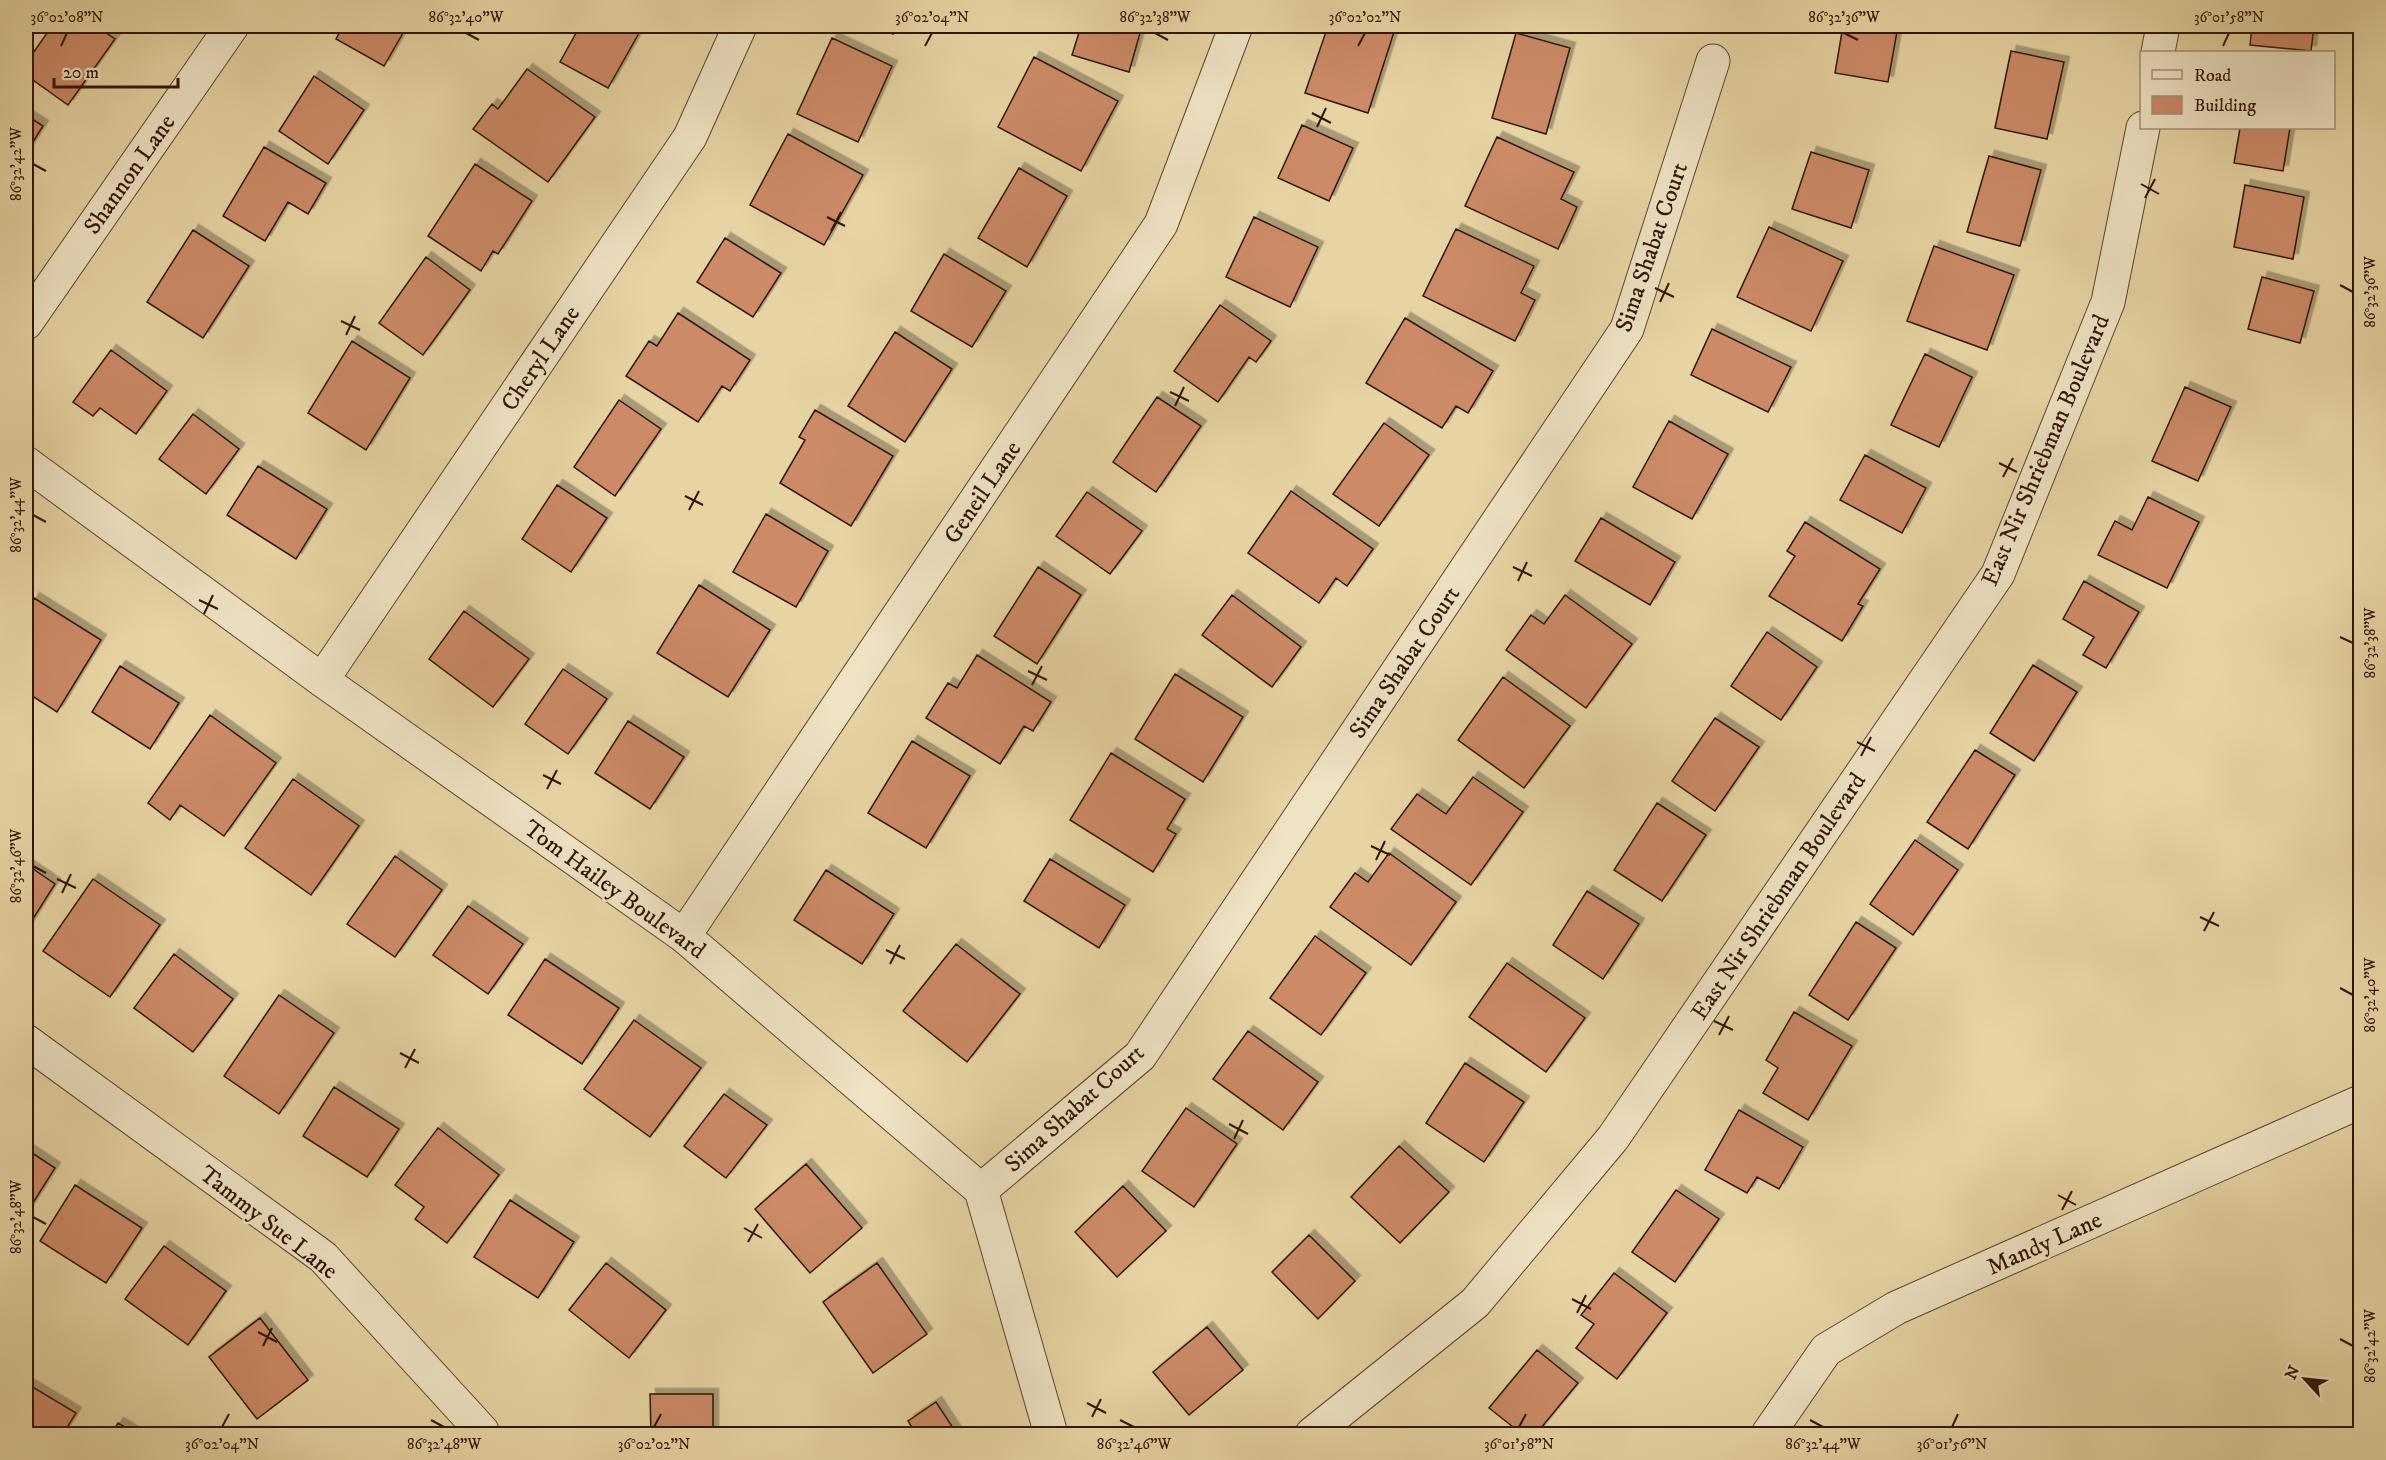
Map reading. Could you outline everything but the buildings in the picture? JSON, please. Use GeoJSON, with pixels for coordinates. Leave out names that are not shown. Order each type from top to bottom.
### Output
{"type":"FeatureCollection","features":[{"type":"Feature","properties":{"kind":"street","name":"Shannon Lane"},"geometry":{"type":"LineString","coordinates":[[26,323],[232,26]]}},
{"type":"Feature","properties":{"kind":"street","name":"Cheryl Lane"},"geometry":{"type":"LineString","coordinates":[[322,680],[690,137],[740,26]]}},
{"type":"Feature","properties":{"kind":"street","name":"Geneil Lane"},"geometry":{"type":"LineString","coordinates":[[684,936],[1161,224],[1236,26]]}},
{"type":"Feature","properties":{"kind":"street"},"geometry":{"type":"LineString","coordinates":[[2158,51],[2163,26]]}},
{"type":"Feature","properties":{"kind":"street","name":"Sima Shabat Court"},"geometry":{"type":"LineString","coordinates":[[981,1190],[1140,1056],[1628,329],[1713,61]]}},
{"type":"Feature","properties":{"kind":"street","name":"East Nir Shriebman Boulevard"},"geometry":{"type":"LineString","coordinates":[[1312,1434],[1475,1303],[1613,1138],[1998,574],[2108,302],[2143,129]]}},
{"type":"Feature","properties":{"kind":"street","name":"Tom Hailey Boulevard"},"geometry":{"type":"LineString","coordinates":[[26,463],[322,680],[684,936],[981,1190]]}},
{"type":"Feature","properties":{"kind":"street","name":"Tammy Sue Lane"},"geometry":{"type":"LineString","coordinates":[[26,1041],[323,1257],[482,1431],[480,1434]]}},
{"type":"Feature","properties":{"kind":"street","name":"Mandy Lane"},"geometry":{"type":"LineString","coordinates":[[1768,1434],[1826,1350],[1896,1308],[2361,1102]]}},
{"type":"Feature","properties":{"kind":"street"},"geometry":{"type":"LineString","coordinates":[[981,1190],[1051,1434]]}}]}
